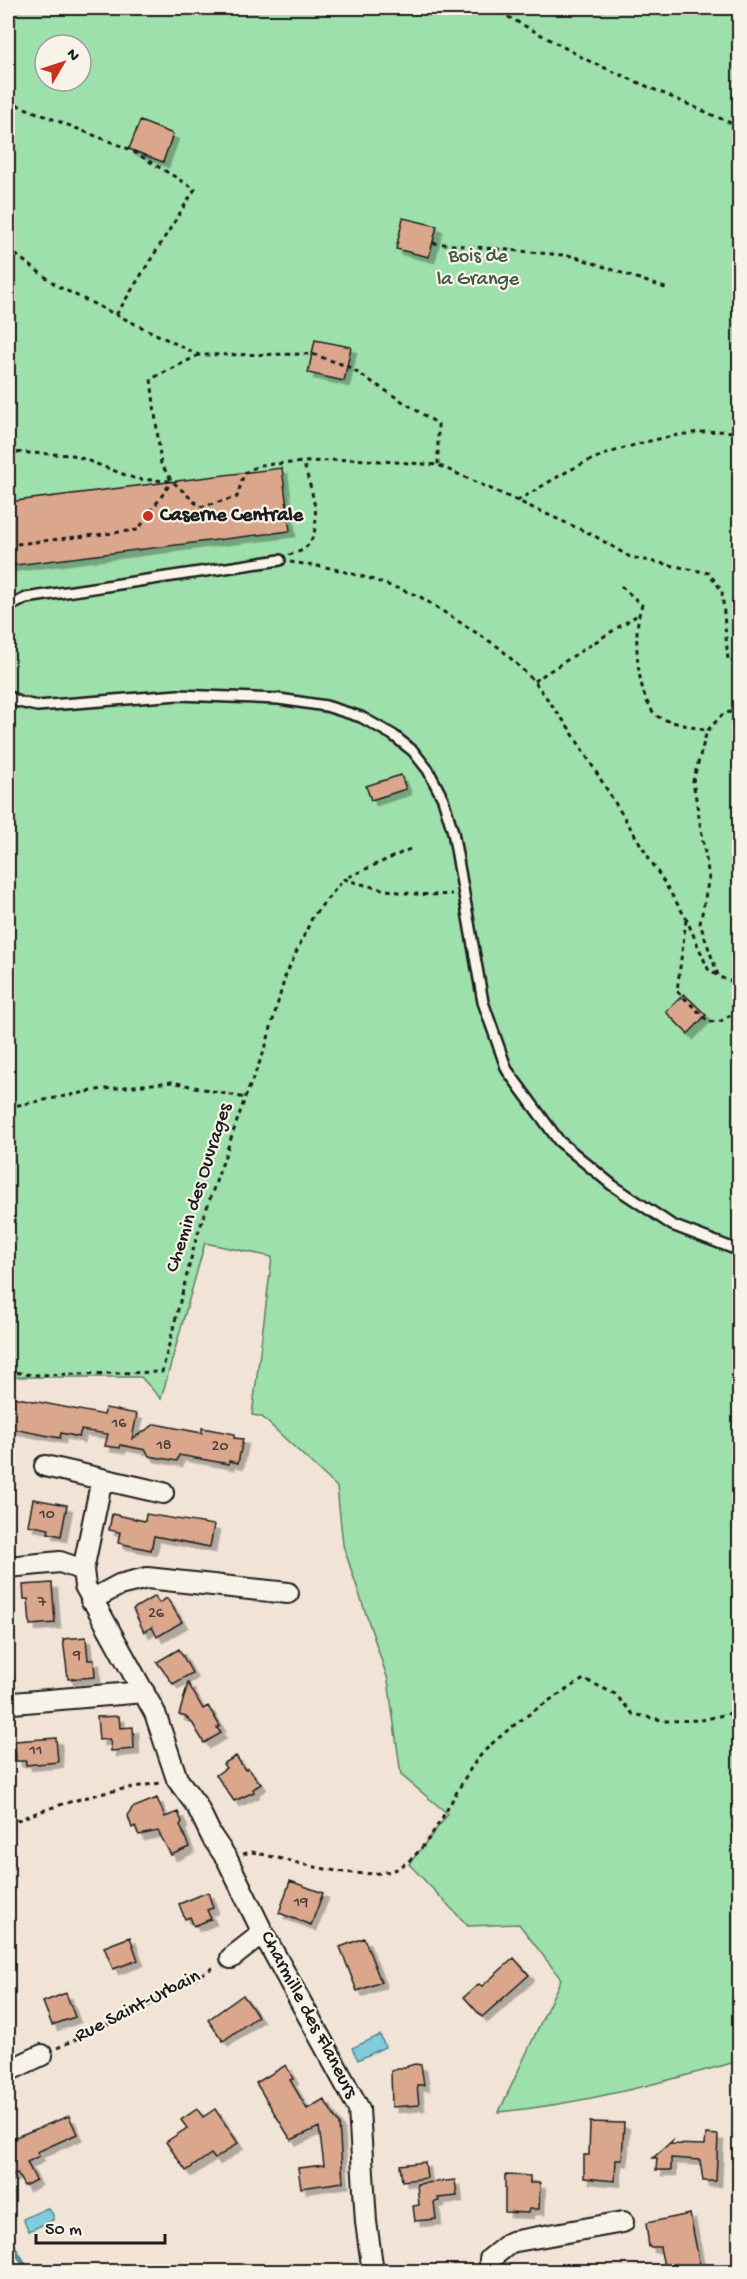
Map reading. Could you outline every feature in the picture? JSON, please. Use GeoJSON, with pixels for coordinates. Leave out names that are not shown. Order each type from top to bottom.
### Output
{"type":"FeatureCollection","features":[{"type":"Feature","properties":{"kind":"street"},"geometry":{"type":"LineString","coordinates":[[45,1466],[163,1493]]}},
{"type":"Feature","properties":{"kind":"street"},"geometry":{"type":"LineString","coordinates":[[8,1567],[60,1562],[83,1570],[102,1479]]}},
{"type":"Feature","properties":{"kind":"street","name":"Charmille des Flaneurs"},"geometry":{"type":"LineString","coordinates":[[83,1570],[85,1586],[91,1600],[155,1713],[169,1781],[197,1806],[359,2109],[366,2222],[374,2271]]}},
{"type":"Feature","properties":{"kind":"street"},"geometry":{"type":"LineString","coordinates":[[91,1600],[119,1585],[147,1578],[288,1593]]}},
{"type":"Feature","properties":{"kind":"street"},"geometry":{"type":"LineString","coordinates":[[13,1704],[144,1692]]}},
{"type":"Feature","properties":{"kind":"street"},"geometry":{"type":"LineString","coordinates":[[231,1958],[263,1933]]}},
{"type":"Feature","properties":{"kind":"street"},"geometry":{"type":"LineString","coordinates":[[8,2071],[42,2055]]}},
{"type":"Feature","properties":{"kind":"street"},"geometry":{"type":"LineString","coordinates":[[490,2271],[490,2259],[511,2242],[623,2222]]}},
{"type":"Feature","properties":{"kind":"lane"},"geometry":{"type":"LineString","coordinates":[[8,607],[27,598],[280,560]]}},
{"type":"Feature","properties":{"kind":"lane"},"geometry":{"type":"LineString","coordinates":[[8,696],[19,702],[37,706],[178,695],[230,695],[326,706],[361,717],[393,735],[413,751],[428,770],[443,799],[453,832],[483,1002],[507,1070],[559,1141],[612,1185],[672,1225],[740,1251]]}},
{"type":"Feature","properties":{"kind":"path"},"geometry":{"type":"LineString","coordinates":[[492,8],[589,61],[740,127]]}},
{"type":"Feature","properties":{"kind":"path"},"geometry":{"type":"LineString","coordinates":[[8,104],[12,103],[129,149],[195,189],[116,315]]}},
{"type":"Feature","properties":{"kind":"path"},"geometry":{"type":"LineString","coordinates":[[433,243],[573,256],[668,289]]}},
{"type":"Feature","properties":{"kind":"path"},"geometry":{"type":"LineString","coordinates":[[8,249],[59,287],[199,355]]}},
{"type":"Feature","properties":{"kind":"path"},"geometry":{"type":"LineString","coordinates":[[438,465],[438,424],[347,366],[312,354],[199,355],[150,379],[161,464],[172,482],[200,507],[237,497],[244,473],[260,465],[304,464],[352,459],[438,465],[593,535],[630,556],[709,573],[722,591],[728,660],[740,664]]}},
{"type":"Feature","properties":{"kind":"path"},"geometry":{"type":"LineString","coordinates":[[517,501],[583,464],[659,439],[723,430],[740,433]]}},
{"type":"Feature","properties":{"kind":"path"},"geometry":{"type":"LineString","coordinates":[[8,452],[73,455],[136,479],[172,482]]}},
{"type":"Feature","properties":{"kind":"path"},"geometry":{"type":"LineString","coordinates":[[280,560],[306,547],[315,533],[314,501],[304,464]]}},
{"type":"Feature","properties":{"kind":"path"},"geometry":{"type":"LineString","coordinates":[[8,545],[138,530],[172,482]]}},
{"type":"Feature","properties":{"kind":"path"},"geometry":{"type":"LineString","coordinates":[[280,560],[341,571],[419,596],[500,648],[534,681],[569,728],[686,918],[708,969],[719,977],[740,984]]}},
{"type":"Feature","properties":{"kind":"path"},"geometry":{"type":"LineString","coordinates":[[621,586],[642,605],[637,616],[638,654],[643,695],[658,716],[706,731]]}},
{"type":"Feature","properties":{"kind":"path"},"geometry":{"type":"LineString","coordinates":[[534,681],[637,616]]}},
{"type":"Feature","properties":{"kind":"path"},"geometry":{"type":"LineString","coordinates":[[719,977],[700,924],[709,877],[693,781],[706,731],[724,713],[740,711]]}},
{"type":"Feature","properties":{"kind":"path"},"geometry":{"type":"LineString","coordinates":[[344,879],[410,849]]}},
{"type":"Feature","properties":{"kind":"path"},"geometry":{"type":"LineString","coordinates":[[344,879],[377,889],[421,896],[462,893]]}},
{"type":"Feature","properties":{"kind":"path","name":"Chemin des Ouvrages"},"geometry":{"type":"LineString","coordinates":[[8,1371],[32,1375],[162,1372],[196,1239],[245,1098],[265,1049],[285,977],[313,916],[344,879]]}},
{"type":"Feature","properties":{"kind":"path"},"geometry":{"type":"LineString","coordinates":[[686,918],[677,991],[709,1022],[721,1021],[740,1009]]}},
{"type":"Feature","properties":{"kind":"path"},"geometry":{"type":"LineString","coordinates":[[8,1107],[98,1090],[172,1082],[245,1098]]}},
{"type":"Feature","properties":{"kind":"path"},"geometry":{"type":"LineString","coordinates":[[226,1859],[252,1852],[362,1874],[402,1867],[440,1821],[476,1761],[545,1701],[584,1679],[615,1694],[633,1714],[666,1721],[702,1720],[740,1711]]}},
{"type":"Feature","properties":{"kind":"path"},"geometry":{"type":"LineString","coordinates":[[8,1824],[45,1808],[113,1790],[169,1781]]}},
{"type":"Feature","properties":{"kind":"path","name":"Rue Saint-Urbain"},"geometry":{"type":"LineString","coordinates":[[42,2055],[147,2006],[231,1958]]}},
{"type":"Feature","properties":{"kind":"green space","name":"Bois de la Grange"},"geometry":{"type":"Polygon","coordinates":[[[8,8],[739,8],[739,2061],[591,2098],[499,2112],[561,1979],[519,1924],[468,1926],[409,1864],[448,1814],[401,1775],[388,1680],[343,1545],[337,1487],[262,1417],[252,1415],[272,1257],[205,1243],[161,1399],[141,1377],[8,1377],[8,8]]]}},
{"type":"Feature","properties":{"kind":"water"},"geometry":{"type":"Polygon","coordinates":[[[380,2035],[385,2047],[358,2060],[352,2048],[380,2035]]]}},
{"type":"Feature","properties":{"kind":"water"},"geometry":{"type":"Polygon","coordinates":[[[47,2208],[53,2214],[53,2220],[29,2231],[23,2219],[47,2208]]]}},
{"type":"Feature","properties":{"kind":"building"},"geometry":{"type":"Polygon","coordinates":[[[140,121],[173,134],[163,162],[129,149],[140,121]]]}},
{"type":"Feature","properties":{"kind":"building"},"geometry":{"type":"Polygon","coordinates":[[[403,218],[437,226],[429,257],[396,249],[403,218]]]}},
{"type":"Feature","properties":{"kind":"building"},"geometry":{"type":"Polygon","coordinates":[[[315,340],[351,347],[344,381],[308,373],[315,340]]]}},
{"type":"Feature","properties":{"kind":"building","name":"Caserne Centrale"},"geometry":{"type":"Polygon","coordinates":[[[282,468],[290,531],[8,566],[8,502],[282,468]]]}},
{"type":"Feature","properties":{"kind":"building"},"geometry":{"type":"Polygon","coordinates":[[[401,775],[406,789],[371,800],[366,786],[401,775]]]}},
{"type":"Feature","properties":{"kind":"building"},"geometry":{"type":"Polygon","coordinates":[[[684,994],[706,1015],[688,1034],[666,1012],[684,994]]]}},
{"type":"Feature","properties":{"kind":"building"},"geometry":{"type":"Polygon","coordinates":[[[8,1396],[104,1415],[106,1408],[137,1414],[132,1439],[155,1424],[202,1433],[202,1428],[235,1434],[234,1438],[243,1439],[238,1463],[229,1461],[229,1464],[179,1455],[177,1461],[149,1456],[146,1450],[120,1445],[120,1448],[105,1446],[108,1434],[81,1430],[79,1437],[61,1433],[60,1438],[8,1428],[8,1396]]]}},
{"type":"Feature","properties":{"kind":"building"},"geometry":{"type":"Polygon","coordinates":[[[33,1499],[67,1505],[61,1536],[48,1533],[49,1529],[28,1525],[33,1499]]]}},
{"type":"Feature","properties":{"kind":"building"},"geometry":{"type":"Polygon","coordinates":[[[112,1514],[145,1521],[146,1514],[214,1525],[210,1547],[154,1536],[151,1550],[118,1543],[120,1532],[109,1530],[112,1514]]]}},
{"type":"Feature","properties":{"kind":"building"},"geometry":{"type":"Polygon","coordinates":[[[52,1583],[55,1623],[30,1625],[28,1599],[24,1599],[23,1585],[52,1583]]]}},
{"type":"Feature","properties":{"kind":"building"},"geometry":{"type":"Polygon","coordinates":[[[155,1596],[159,1603],[167,1598],[182,1622],[157,1637],[152,1627],[144,1632],[133,1609],[155,1596]]]}},
{"type":"Feature","properties":{"kind":"building"},"geometry":{"type":"Polygon","coordinates":[[[86,1637],[88,1660],[94,1660],[95,1677],[68,1679],[63,1639],[86,1637]]]}},
{"type":"Feature","properties":{"kind":"building"},"geometry":{"type":"Polygon","coordinates":[[[179,1649],[192,1673],[173,1684],[157,1662],[179,1649]]]}},
{"type":"Feature","properties":{"kind":"building"},"geometry":{"type":"Polygon","coordinates":[[[188,1683],[203,1709],[208,1706],[220,1726],[217,1728],[221,1733],[204,1743],[193,1724],[186,1717],[179,1715],[188,1683]]]}},
{"type":"Feature","properties":{"kind":"building"},"geometry":{"type":"Polygon","coordinates":[[[119,1716],[120,1728],[133,1727],[134,1749],[111,1751],[110,1739],[99,1740],[97,1717],[119,1716]]]}},
{"type":"Feature","properties":{"kind":"building"},"geometry":{"type":"Polygon","coordinates":[[[56,1738],[58,1762],[26,1765],[26,1761],[16,1761],[15,1741],[56,1738]]]}},
{"type":"Feature","properties":{"kind":"building"},"geometry":{"type":"Polygon","coordinates":[[[236,1756],[245,1770],[248,1768],[261,1784],[253,1789],[254,1792],[234,1801],[216,1775],[226,1768],[223,1764],[236,1756]]]}},
{"type":"Feature","properties":{"kind":"building"},"geometry":{"type":"Polygon","coordinates":[[[157,1798],[165,1817],[178,1812],[182,1822],[180,1825],[189,1847],[171,1855],[158,1831],[139,1835],[135,1826],[132,1828],[128,1816],[132,1808],[157,1798]]]}},
{"type":"Feature","properties":{"kind":"building"},"geometry":{"type":"Polygon","coordinates":[[[290,1881],[323,1893],[311,1925],[279,1913],[290,1881]]]}},
{"type":"Feature","properties":{"kind":"building"},"geometry":{"type":"Polygon","coordinates":[[[208,1892],[213,1908],[207,1910],[211,1919],[194,1926],[190,1917],[185,1919],[179,1904],[208,1892]]]}},
{"type":"Feature","properties":{"kind":"building"},"geometry":{"type":"Polygon","coordinates":[[[130,1937],[138,1960],[113,1969],[104,1947],[130,1937]]]}},
{"type":"Feature","properties":{"kind":"building"},"geometry":{"type":"Polygon","coordinates":[[[364,1938],[381,1982],[357,1991],[340,1947],[364,1938]]]}},
{"type":"Feature","properties":{"kind":"building"},"geometry":{"type":"Polygon","coordinates":[[[514,1958],[529,1975],[482,2017],[464,1997],[479,1984],[482,1986],[514,1958]]]}},
{"type":"Feature","properties":{"kind":"building"},"geometry":{"type":"Polygon","coordinates":[[[66,1993],[75,2017],[52,2025],[43,2002],[66,1993]]]}},
{"type":"Feature","properties":{"kind":"building"},"geometry":{"type":"Polygon","coordinates":[[[243,1995],[258,2016],[223,2041],[208,2020],[243,1995]]]}},
{"type":"Feature","properties":{"kind":"building"},"geometry":{"type":"Polygon","coordinates":[[[415,2064],[421,2065],[424,2085],[417,2085],[419,2105],[392,2107],[391,2071],[415,2064]]]}},
{"type":"Feature","properties":{"kind":"building"},"geometry":{"type":"Polygon","coordinates":[[[286,2065],[293,2079],[290,2080],[307,2109],[324,2099],[339,2124],[343,2182],[301,2188],[298,2168],[324,2165],[319,2127],[291,2140],[256,2083],[286,2065]]]}},
{"type":"Feature","properties":{"kind":"building"},"geometry":{"type":"Polygon","coordinates":[[[197,2109],[203,2117],[215,2109],[238,2143],[215,2159],[211,2154],[186,2171],[166,2142],[187,2128],[181,2120],[197,2109]]]}},
{"type":"Feature","properties":{"kind":"building"},"geometry":{"type":"Polygon","coordinates":[[[69,2116],[77,2134],[37,2152],[39,2156],[27,2162],[36,2180],[24,2186],[17,2173],[8,2178],[8,2140],[69,2116]]]}},
{"type":"Feature","properties":{"kind":"building"},"geometry":{"type":"Polygon","coordinates":[[[590,2122],[624,2123],[622,2160],[616,2160],[615,2181],[584,2178],[584,2155],[589,2155],[590,2122]]]}},
{"type":"Feature","properties":{"kind":"building"},"geometry":{"type":"Polygon","coordinates":[[[706,2134],[718,2135],[716,2181],[703,2181],[700,2160],[671,2158],[671,2170],[656,2170],[657,2158],[653,2158],[672,2141],[671,2144],[705,2145],[706,2134]]]}},
{"type":"Feature","properties":{"kind":"building"},"geometry":{"type":"Polygon","coordinates":[[[425,2162],[427,2178],[402,2181],[400,2165],[425,2162]]]}},
{"type":"Feature","properties":{"kind":"building"},"geometry":{"type":"Polygon","coordinates":[[[505,2175],[530,2176],[530,2183],[540,2183],[539,2209],[529,2209],[528,2213],[505,2212],[505,2175]]]}},
{"type":"Feature","properties":{"kind":"building"},"geometry":{"type":"Polygon","coordinates":[[[455,2180],[457,2196],[438,2198],[439,2201],[434,2202],[436,2219],[415,2221],[413,2206],[419,2205],[417,2184],[455,2180]]]}},
{"type":"Feature","properties":{"kind":"building"},"geometry":{"type":"Polygon","coordinates":[[[690,2214],[701,2271],[665,2271],[660,2247],[649,2247],[646,2223],[690,2214]]]}},
{"type":"Feature","properties":{"kind":"waterway"},"geometry":{"type":"LineString","coordinates":[[8,2238],[29,2272]]}},
{"type":"Feature","properties":{"kind":"place","name":"Caserne Centrale"},"geometry":{"type":"Point","coordinates":[148,516]}}]}
